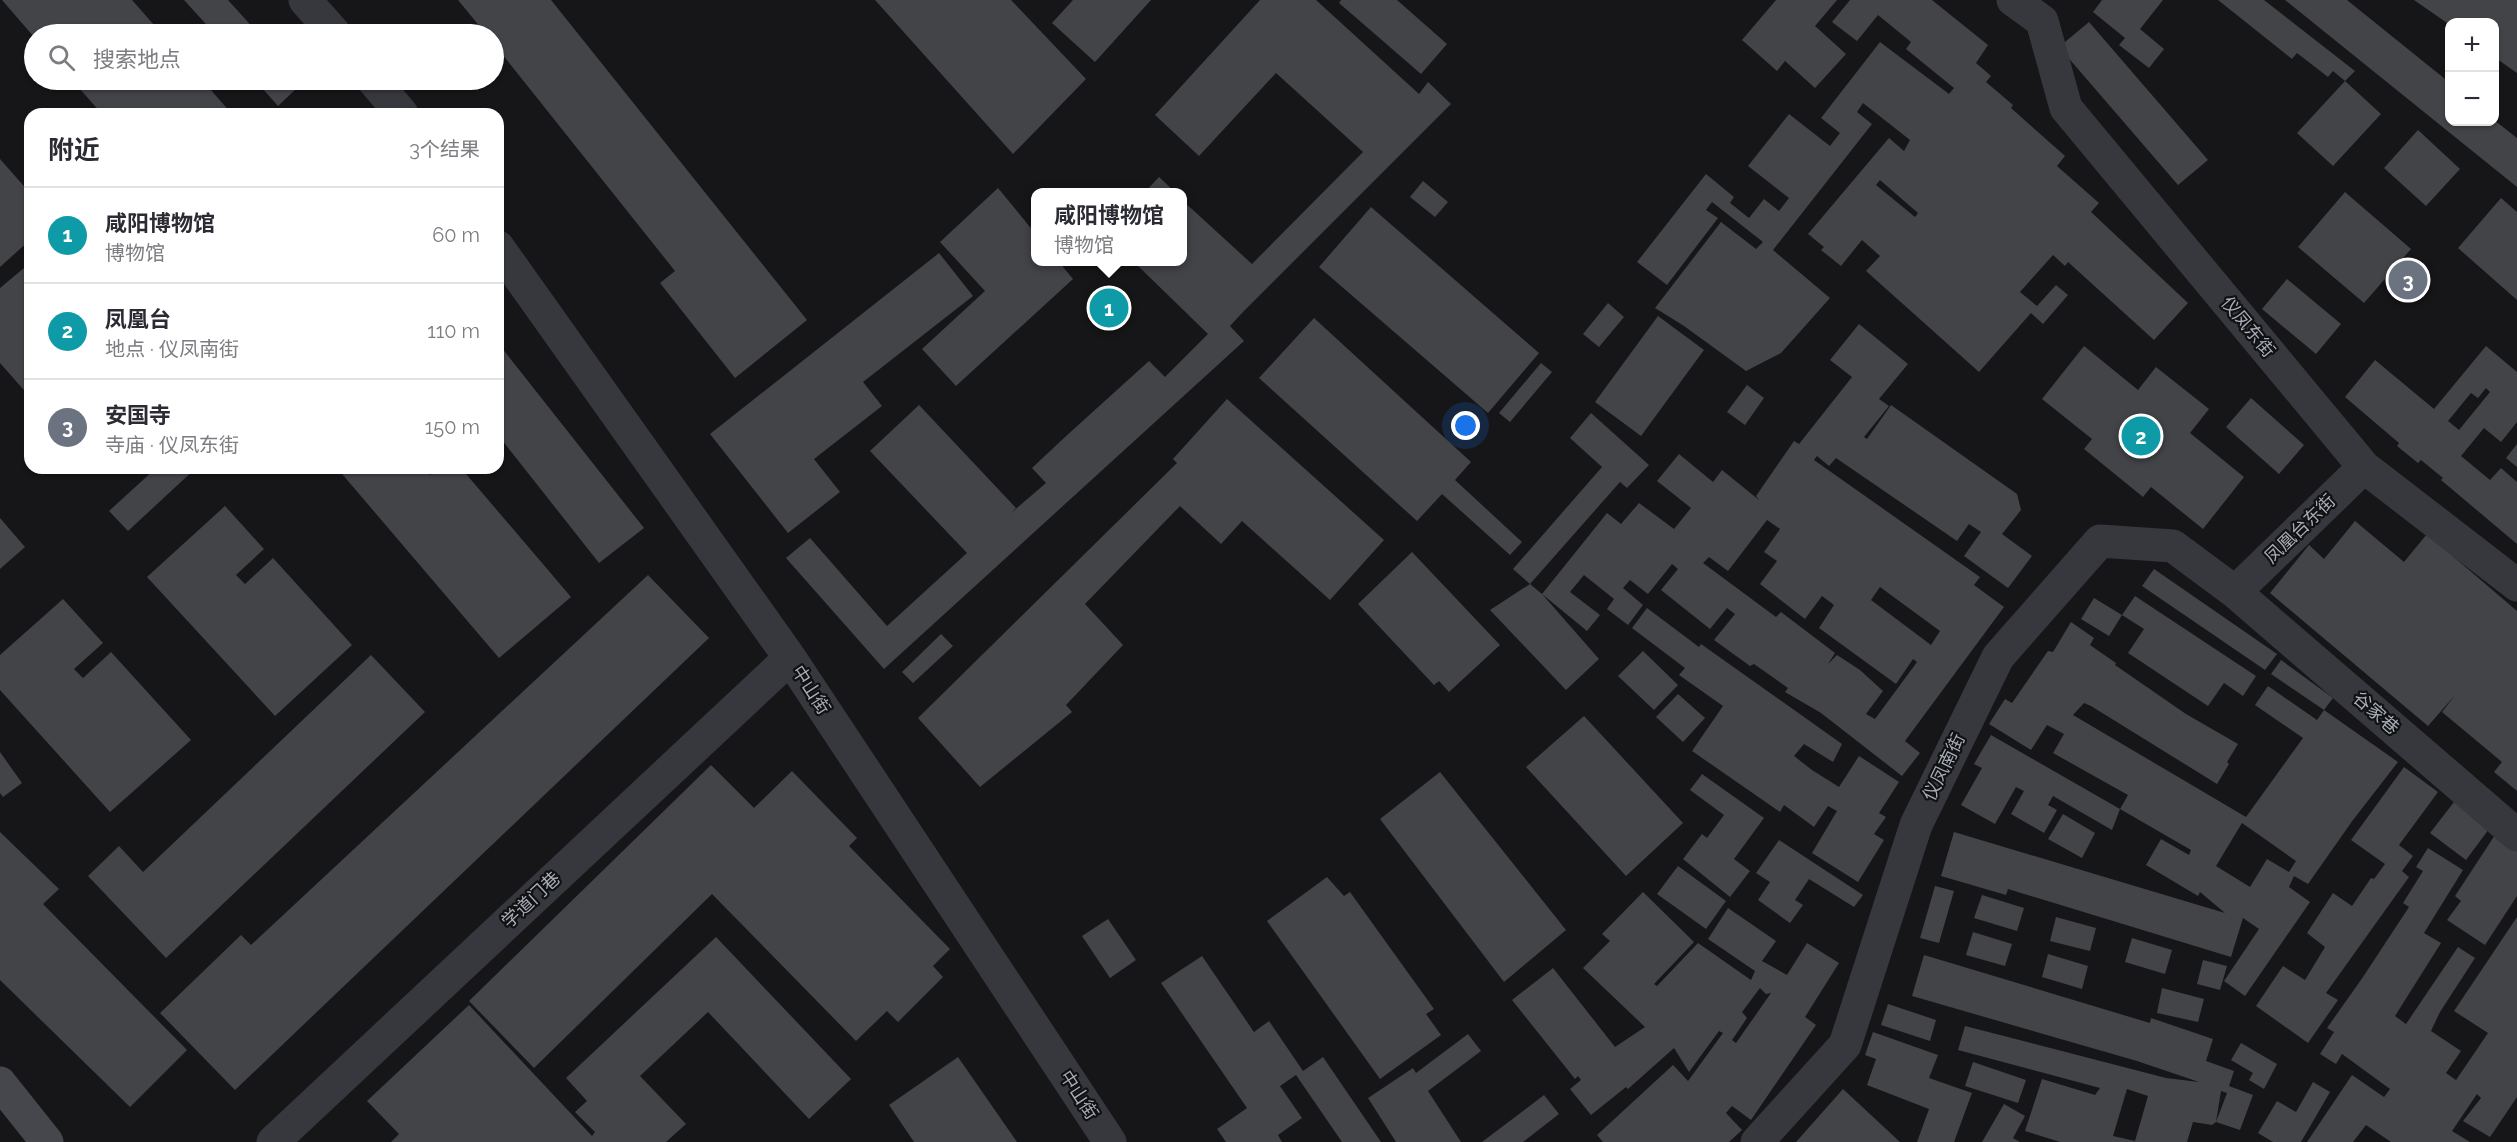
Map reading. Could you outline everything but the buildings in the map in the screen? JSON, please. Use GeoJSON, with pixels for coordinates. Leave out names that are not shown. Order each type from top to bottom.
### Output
{"type":"FeatureCollection","features":[{"type":"Feature","properties":{"kind":"main road"},"geometry":{"type":"LineString","coordinates":[[0,1083],[47,1142]]}},
{"type":"Feature","properties":{"kind":"street"},"geometry":{"type":"LineString","coordinates":[[305,0],[326,24]]}},
{"type":"Feature","properties":{"kind":"street"},"geometry":{"type":"LineString","coordinates":[[2013,0],[2050,11]]}},
{"type":"Feature","properties":{"kind":"street","name":"仪凤东街"},"geometry":{"type":"LineString","coordinates":[[2050,11],[2066,108],[2364,467],[2517,585]]}},
{"type":"Feature","properties":{"kind":"street"},"geometry":{"type":"LineString","coordinates":[[382,90],[397,108]]}},
{"type":"Feature","properties":{"kind":"street","name":"中山街"},"geometry":{"type":"LineString","coordinates":[[504,255],[790,658],[1110,1142]]}},
{"type":"Feature","properties":{"kind":"street","name":"凤凰台东街"},"geometry":{"type":"LineString","coordinates":[[2235,592],[2364,467]]}},
{"type":"Feature","properties":{"kind":"street","name":"仪凤南街"},"geometry":{"type":"LineString","coordinates":[[1757,1142],[1845,1045],[1916,825],[1998,657],[2100,541],[2173,546],[2235,592]]}},
{"type":"Feature","properties":{"kind":"street","name":"谷家巷"},"geometry":{"type":"LineString","coordinates":[[2235,592],[2517,835]]}},
{"type":"Feature","properties":{"kind":"street","name":"学道门巷"},"geometry":{"type":"LineString","coordinates":[[273,1142],[790,658]]}},
{"type":"Feature","properties":{"kind":"place","name":"安国寺"},"geometry":{"type":"Point","coordinates":[2408,280]}},
{"type":"Feature","properties":{"kind":"place","name":"咸阳博物馆"},"geometry":{"type":"Point","coordinates":[1109,308]}},
{"type":"Feature","properties":{"kind":"place","name":"凤凰台"},"geometry":{"type":"Point","coordinates":[2141,436]}}]}
